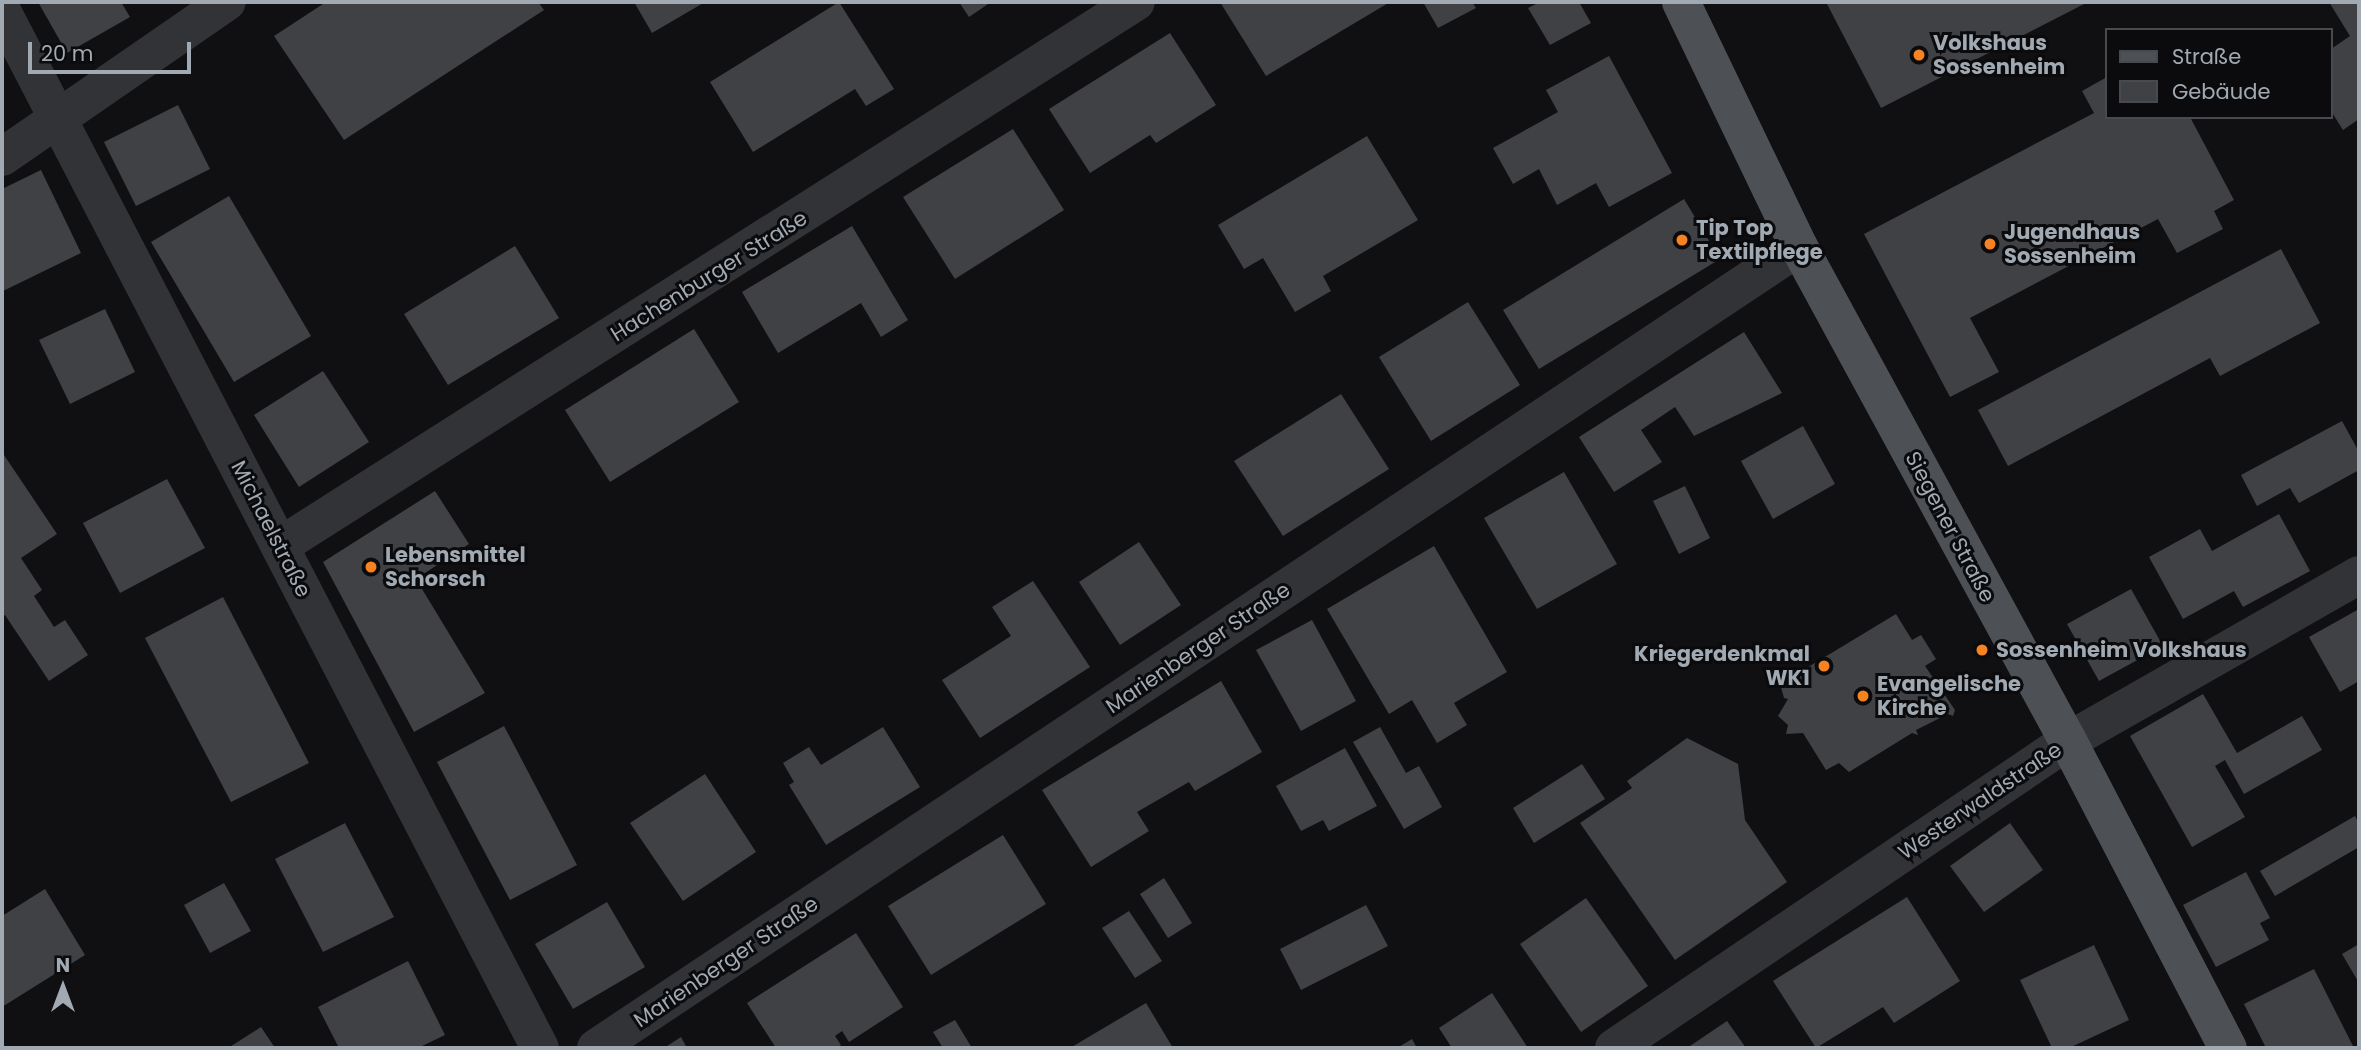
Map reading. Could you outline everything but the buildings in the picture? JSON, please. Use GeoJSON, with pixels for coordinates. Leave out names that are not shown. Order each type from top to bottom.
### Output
{"type":"FeatureCollection","features":[{"type":"Feature","properties":{"kind":"main road","name":"Siegener Straße"},"geometry":{"type":"LineString","coordinates":[[1681,2],[1799,247],[2068,741],[2228,1048]]}},
{"type":"Feature","properties":{"kind":"street"},"geometry":{"type":"LineString","coordinates":[[2,157],[227,2]]}},
{"type":"Feature","properties":{"kind":"street","name":"Hachenburger Straße"},"geometry":{"type":"LineString","coordinates":[[280,546],[1136,2]]}},
{"type":"Feature","properties":{"kind":"street","name":"Michaelstraße"},"geometry":{"type":"LineString","coordinates":[[2,11],[540,1048]]}},
{"type":"Feature","properties":{"kind":"street","name":"Marienberger Straße"},"geometry":{"type":"LineString","coordinates":[[596,1048],[1799,247]]}},
{"type":"Feature","properties":{"kind":"street","name":"Westerwaldstraße"},"geometry":{"type":"LineString","coordinates":[[1614,1048],[2068,741],[2359,575]]}},
{"type":"Feature","properties":{"kind":"place","name":"Volkshaus Sossenheim"},"geometry":{"type":"Point","coordinates":[1919,55]}},
{"type":"Feature","properties":{"kind":"place","name":"Tip Top Textilpflege"},"geometry":{"type":"Point","coordinates":[1682,240]}},
{"type":"Feature","properties":{"kind":"place","name":"Jugendhaus Sossenheim"},"geometry":{"type":"Point","coordinates":[1990,244]}},
{"type":"Feature","properties":{"kind":"place","name":"Lebensmittel Schorsch"},"geometry":{"type":"Point","coordinates":[371,567]}},
{"type":"Feature","properties":{"kind":"place","name":"Sossenheim Volkshaus"},"geometry":{"type":"Point","coordinates":[1982,650]}},
{"type":"Feature","properties":{"kind":"place","name":"Kriegerdenkmal WK1"},"geometry":{"type":"Point","coordinates":[1824,666]}},
{"type":"Feature","properties":{"kind":"place","name":"Evangelische Kirche"},"geometry":{"type":"Point","coordinates":[1863,696]}}]}
